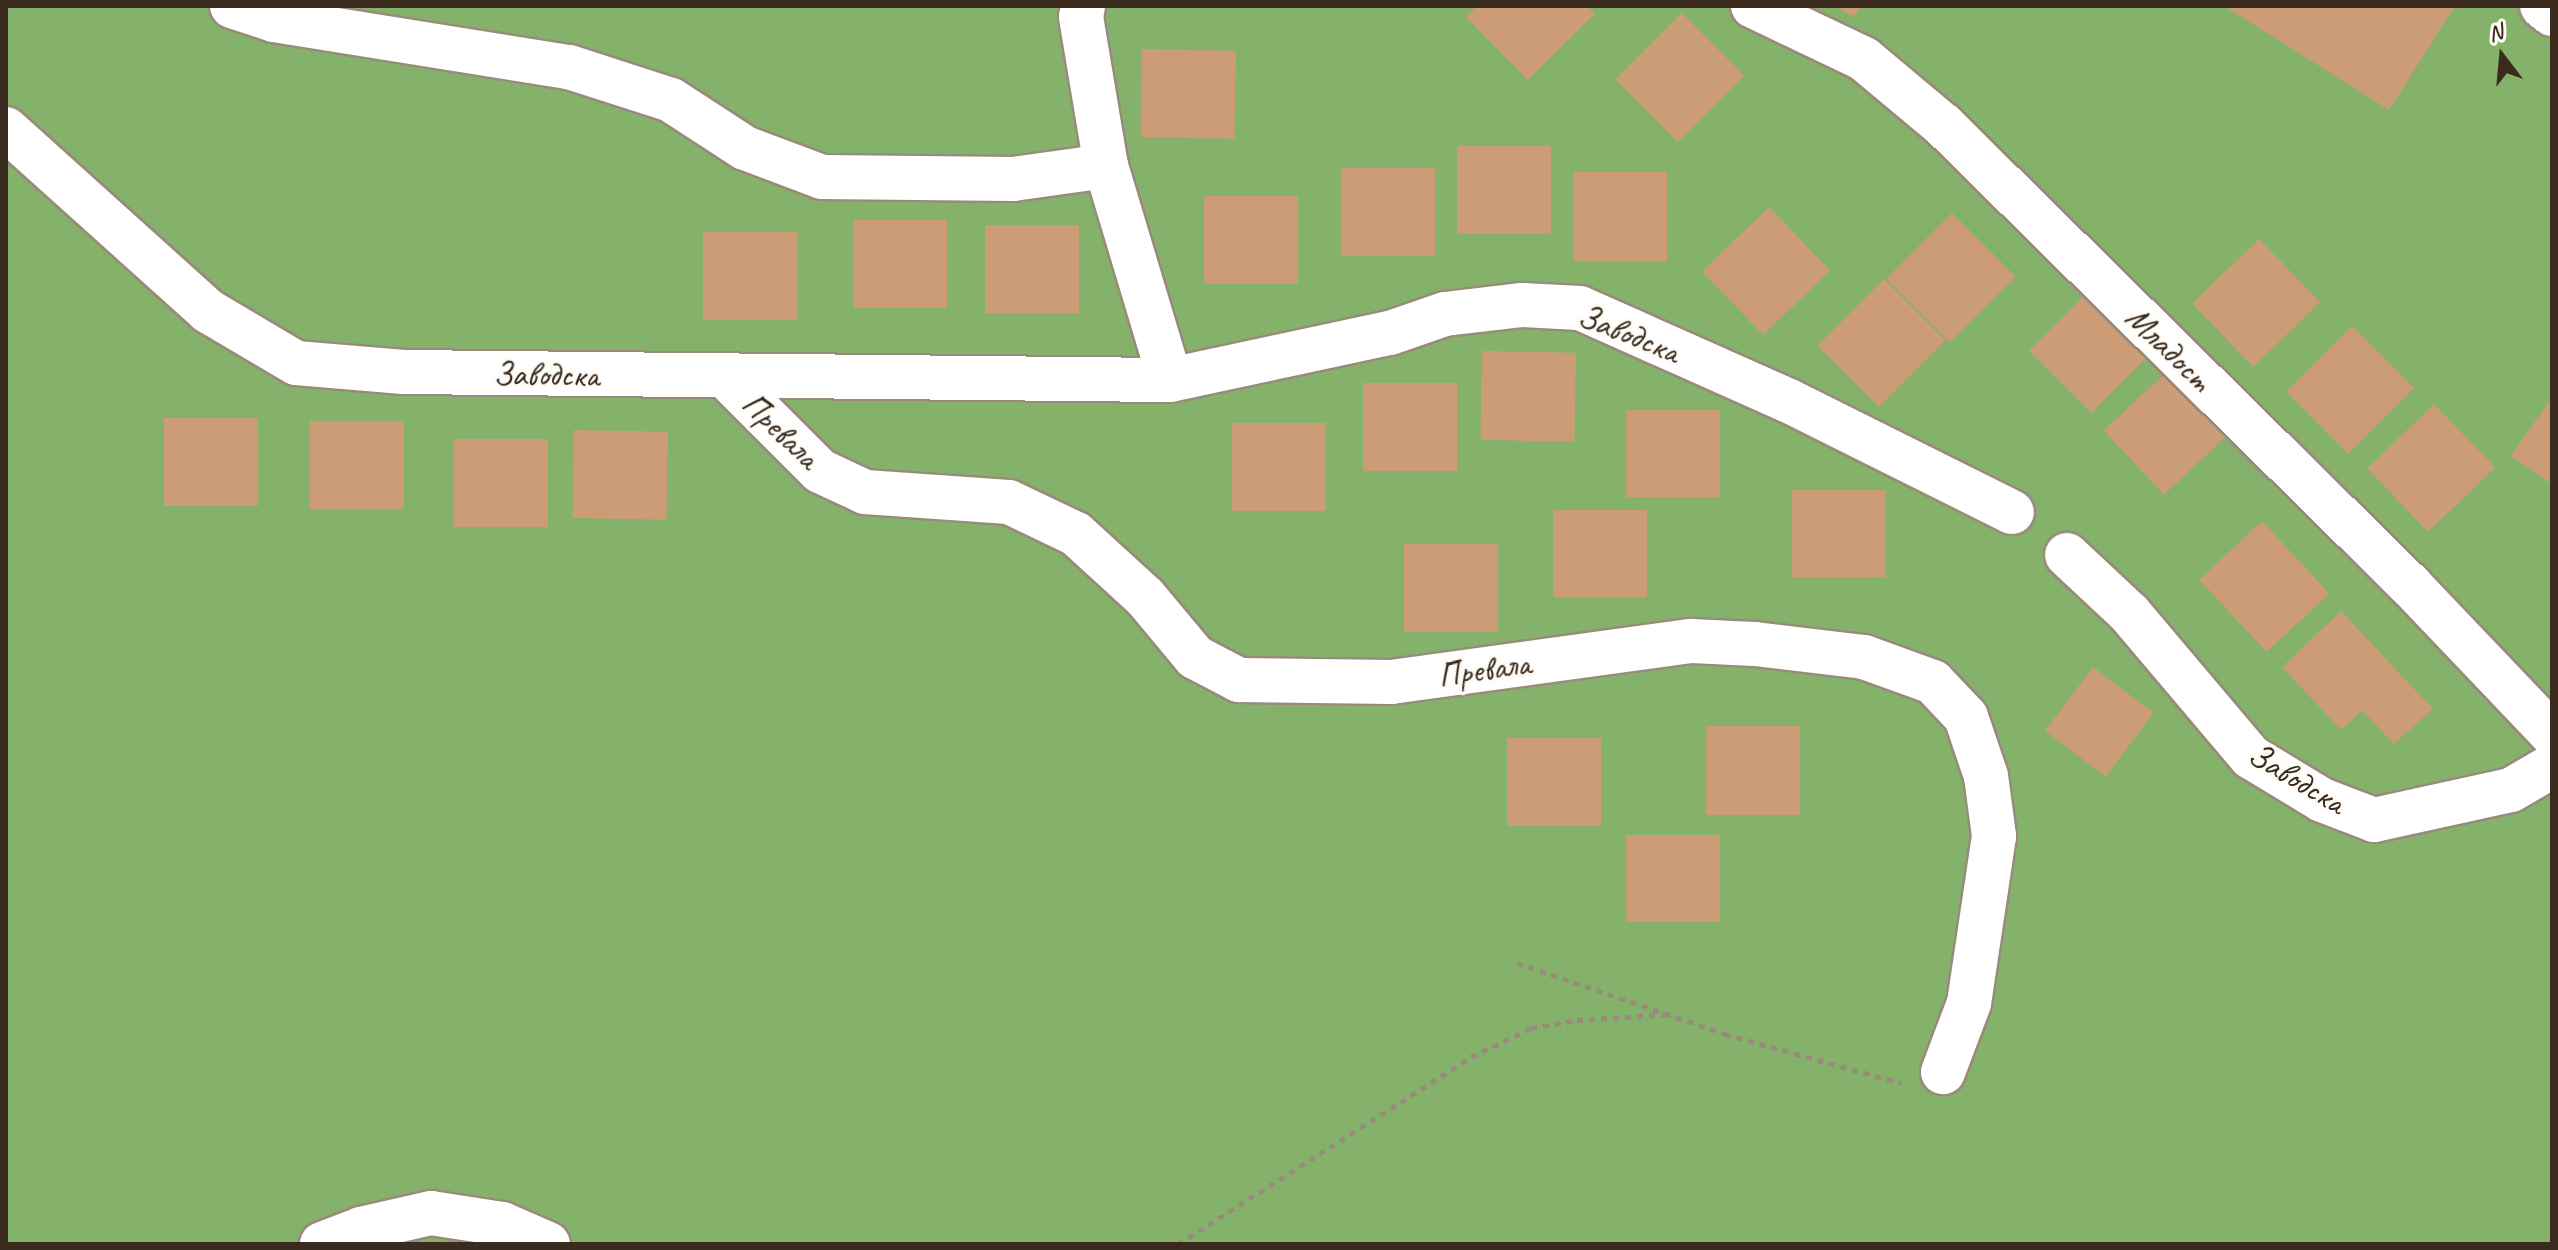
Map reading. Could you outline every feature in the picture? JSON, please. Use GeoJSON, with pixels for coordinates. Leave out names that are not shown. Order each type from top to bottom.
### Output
{"type":"FeatureCollection","features":[{"type":"Feature","properties":{"kind":"street"},"geometry":{"type":"LineString","coordinates":[[232,6],[274,20],[569,67],[671,100],[745,148],[822,177],[1013,179],[1106,166]]}},
{"type":"Feature","properties":{"kind":"street"},"geometry":{"type":"LineString","coordinates":[[1083,6],[1081,17],[1106,166],[1170,380]]}},
{"type":"Feature","properties":{"kind":"street","name":"Младост"},"geometry":{"type":"LineString","coordinates":[[1753,6],[1864,59],[1943,125],[2411,586],[2552,734]]}},
{"type":"Feature","properties":{"kind":"street"},"geometry":{"type":"LineString","coordinates":[[2542,6],[2552,14]]}},
{"type":"Feature","properties":{"kind":"street","name":"Заводска"},"geometry":{"type":"LineString","coordinates":[[6,129],[208,311],[296,363],[404,372],[1170,380],[1390,333],[1445,314],[1522,305],[1580,308],[1789,401],[2012,512]]}},
{"type":"Feature","properties":{"kind":"street","name":"Превала"},"geometry":{"type":"LineString","coordinates":[[725,376],[820,471],[865,492],[1009,502],[1076,534],[1145,597],[1195,657],[1239,680],[1391,682],[1691,641],[1755,644],[1864,657],[1933,682],[1966,717],[1986,776],[1994,836],[1969,1003],[1943,1072]]}},
{"type":"Feature","properties":{"kind":"street","name":"Заводска"},"geometry":{"type":"LineString","coordinates":[[2067,555],[2130,614],[2251,757],[2322,800],[2374,820],[2511,790],[2552,766]]}},
{"type":"Feature","properties":{"kind":"street"},"geometry":{"type":"LineString","coordinates":[[322,1244],[361,1229],[431,1213],[502,1224],[548,1244]]}},
{"type":"Feature","properties":{"kind":"path"},"geometry":{"type":"LineString","coordinates":[[1517,963],[1725,1034],[1911,1085],[1943,1072]]}},
{"type":"Feature","properties":{"kind":"path"},"geometry":{"type":"LineString","coordinates":[[1178,1244],[1471,1057],[1531,1028],[1577,1020],[1671,1014]]}},
{"type":"Feature","properties":{"kind":"green space"},"geometry":{"type":"Polygon","coordinates":[[[6,6],[2552,6],[2552,1244],[6,1244],[6,6]]]}},
{"type":"Feature","properties":{"kind":"building"},"geometry":{"type":"Polygon","coordinates":[[[1477,6],[1587,6],[1595,14],[1528,80],[1466,17],[1477,6]]]}},
{"type":"Feature","properties":{"kind":"building"},"geometry":{"type":"Polygon","coordinates":[[[1836,6],[1861,6],[1854,17],[1836,6]]]}},
{"type":"Feature","properties":{"kind":"building"},"geometry":{"type":"Polygon","coordinates":[[[2224,6],[2455,6],[2389,110],[2224,6]]]}},
{"type":"Feature","properties":{"kind":"building"},"geometry":{"type":"Polygon","coordinates":[[[1682,13],[1744,75],[1678,142],[1616,79],[1682,13]]]}},
{"type":"Feature","properties":{"kind":"building"},"geometry":{"type":"Polygon","coordinates":[[[1142,49],[1236,51],[1234,139],[1140,137],[1142,49]]]}},
{"type":"Feature","properties":{"kind":"building"},"geometry":{"type":"Polygon","coordinates":[[[1457,146],[1551,146],[1551,234],[1457,234],[1457,146]]]}},
{"type":"Feature","properties":{"kind":"building"},"geometry":{"type":"Polygon","coordinates":[[[1341,168],[1435,168],[1435,256],[1341,256],[1341,168]]]}},
{"type":"Feature","properties":{"kind":"building"},"geometry":{"type":"Polygon","coordinates":[[[1573,172],[1667,172],[1667,261],[1573,261],[1573,172]]]}},
{"type":"Feature","properties":{"kind":"building"},"geometry":{"type":"Polygon","coordinates":[[[1204,196],[1298,196],[1298,284],[1204,284],[1204,196]]]}},
{"type":"Feature","properties":{"kind":"building"},"geometry":{"type":"Polygon","coordinates":[[[1769,207],[1830,270],[1763,335],[1702,272],[1769,207]]]}},
{"type":"Feature","properties":{"kind":"building"},"geometry":{"type":"Polygon","coordinates":[[[1952,213],[2016,277],[1950,342],[1886,279],[1952,213]]]}},
{"type":"Feature","properties":{"kind":"building"},"geometry":{"type":"Polygon","coordinates":[[[853,220],[947,220],[947,308],[853,308],[853,220]]]}},
{"type":"Feature","properties":{"kind":"building"},"geometry":{"type":"Polygon","coordinates":[[[985,225],[1079,225],[1079,313],[985,313],[985,225]]]}},
{"type":"Feature","properties":{"kind":"building"},"geometry":{"type":"Polygon","coordinates":[[[703,232],[797,232],[797,320],[703,320],[703,232]]]}},
{"type":"Feature","properties":{"kind":"building"},"geometry":{"type":"Polygon","coordinates":[[[2259,239],[2320,302],[2253,367],[2192,304],[2259,239]]]}},
{"type":"Feature","properties":{"kind":"building"},"geometry":{"type":"Polygon","coordinates":[[[1884,279],[1946,341],[1879,407],[1818,345],[1884,279]]]}},
{"type":"Feature","properties":{"kind":"building"},"geometry":{"type":"Polygon","coordinates":[[[2095,285],[2157,347],[2091,413],[2029,351],[2095,285]]]}},
{"type":"Feature","properties":{"kind":"building"},"geometry":{"type":"Polygon","coordinates":[[[2352,326],[2414,388],[2348,454],[2286,392],[2352,326]]]}},
{"type":"Feature","properties":{"kind":"building"},"geometry":{"type":"Polygon","coordinates":[[[1482,351],[1576,353],[1574,442],[1480,440],[1482,351]]]}},
{"type":"Feature","properties":{"kind":"building"},"geometry":{"type":"Polygon","coordinates":[[[2174,365],[2234,429],[2164,495],[2104,430],[2174,365]]]}},
{"type":"Feature","properties":{"kind":"building"},"geometry":{"type":"Polygon","coordinates":[[[1363,383],[1457,383],[1457,471],[1363,471],[1363,383]]]}},
{"type":"Feature","properties":{"kind":"building"},"geometry":{"type":"Polygon","coordinates":[[[2552,397],[2552,484],[2511,456],[2552,397]]]}},
{"type":"Feature","properties":{"kind":"building"},"geometry":{"type":"Polygon","coordinates":[[[2434,404],[2495,467],[2428,532],[2367,469],[2434,404]]]}},
{"type":"Feature","properties":{"kind":"building"},"geometry":{"type":"Polygon","coordinates":[[[1626,410],[1720,410],[1720,497],[1626,497],[1626,410]]]}},
{"type":"Feature","properties":{"kind":"building"},"geometry":{"type":"Polygon","coordinates":[[[164,418],[258,418],[258,506],[164,506],[164,418]]]}},
{"type":"Feature","properties":{"kind":"building"},"geometry":{"type":"Polygon","coordinates":[[[310,421],[404,421],[404,509],[310,509],[310,421]]]}},
{"type":"Feature","properties":{"kind":"building"},"geometry":{"type":"Polygon","coordinates":[[[1232,423],[1326,423],[1326,511],[1232,511],[1232,423]]]}},
{"type":"Feature","properties":{"kind":"building"},"geometry":{"type":"Polygon","coordinates":[[[574,430],[668,432],[666,520],[572,518],[574,430]]]}},
{"type":"Feature","properties":{"kind":"building"},"geometry":{"type":"Polygon","coordinates":[[[454,439],[548,439],[548,527],[454,527],[454,439]]]}},
{"type":"Feature","properties":{"kind":"building"},"geometry":{"type":"Polygon","coordinates":[[[1792,490],[1886,490],[1886,577],[1792,577],[1792,490]]]}},
{"type":"Feature","properties":{"kind":"building"},"geometry":{"type":"Polygon","coordinates":[[[1553,510],[1647,510],[1647,597],[1553,597],[1553,510]]]}},
{"type":"Feature","properties":{"kind":"building"},"geometry":{"type":"Polygon","coordinates":[[[2262,521],[2330,593],[2267,652],[2199,580],[2262,521]]]}},
{"type":"Feature","properties":{"kind":"building"},"geometry":{"type":"Polygon","coordinates":[[[1404,544],[1498,544],[1498,632],[1404,632],[1404,544]]]}},
{"type":"Feature","properties":{"kind":"building"},"geometry":{"type":"Polygon","coordinates":[[[2341,611],[2433,709],[2394,744],[2362,710],[2341,730],[2282,667],[2341,611]]]}},
{"type":"Feature","properties":{"kind":"building"},"geometry":{"type":"Polygon","coordinates":[[[2093,667],[2154,713],[2106,777],[2045,731],[2093,667]]]}},
{"type":"Feature","properties":{"kind":"building"},"geometry":{"type":"Polygon","coordinates":[[[1706,726],[1800,726],[1800,815],[1706,815],[1706,726]]]}},
{"type":"Feature","properties":{"kind":"building"},"geometry":{"type":"Polygon","coordinates":[[[1507,738],[1601,738],[1601,826],[1507,826],[1507,738]]]}},
{"type":"Feature","properties":{"kind":"building"},"geometry":{"type":"Polygon","coordinates":[[[1626,835],[1720,835],[1720,922],[1626,922],[1626,835]]]}}]}
